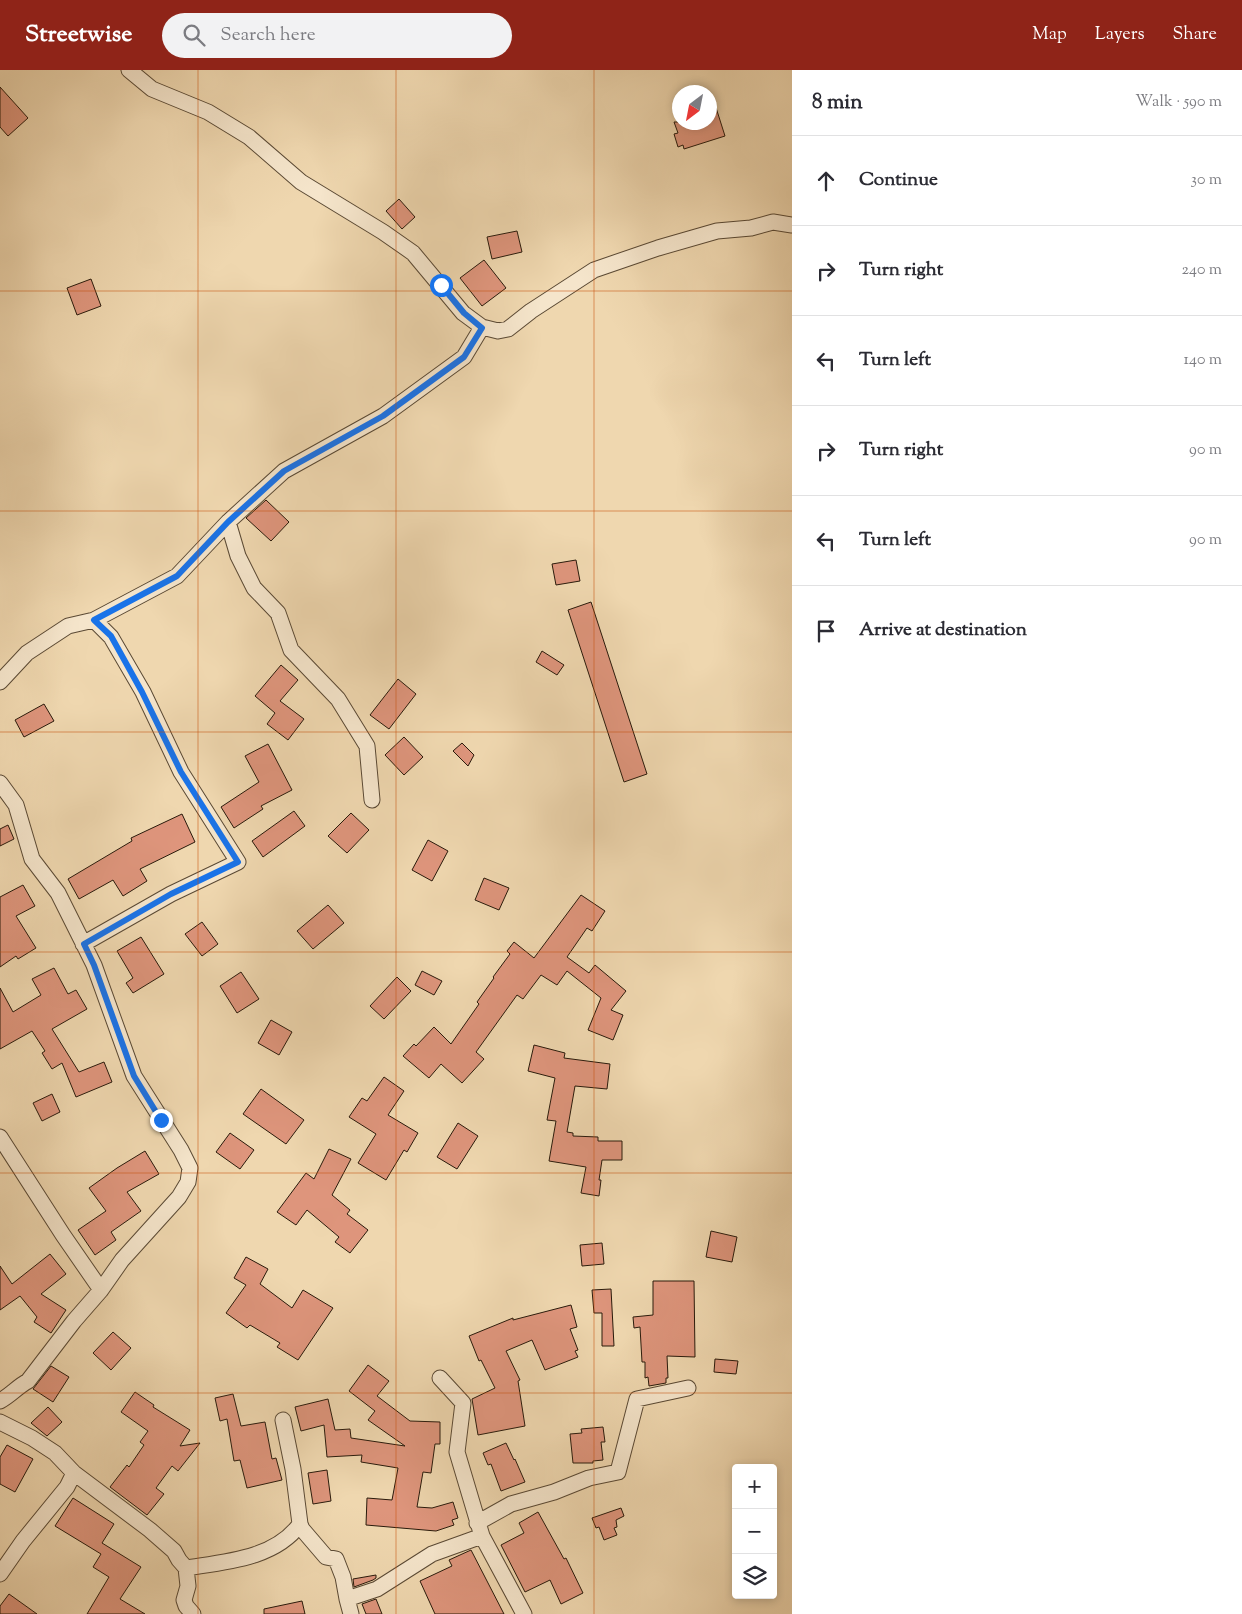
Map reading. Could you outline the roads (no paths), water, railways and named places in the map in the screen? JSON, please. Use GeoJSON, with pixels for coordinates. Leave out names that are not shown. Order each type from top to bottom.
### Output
{"type":"FeatureCollection","features":[{"type":"Feature","properties":{"kind":"street"},"geometry":{"type":"LineString","coordinates":[[129,70],[152,89],[208,112],[249,137],[301,182],[384,232],[412,253],[464,313],[482,328],[498,331],[508,329],[531,311],[594,270],[658,248],[717,231],[751,228],[772,222],[792,224]]}},
{"type":"Feature","properties":{"kind":"street"},"geometry":{"type":"LineString","coordinates":[[0,682],[26,653],[68,626],[94,620],[177,576],[228,522],[284,471],[383,416],[464,357],[482,328]]}},
{"type":"Feature","properties":{"kind":"street"},"geometry":{"type":"LineString","coordinates":[[228,522],[238,556],[254,588],[278,613],[291,650],[338,699],[367,746],[372,800]]}},
{"type":"Feature","properties":{"kind":"street"},"geometry":{"type":"LineString","coordinates":[[84,944],[171,894],[238,862],[181,772],[142,692],[111,636],[94,620]]}},
{"type":"Feature","properties":{"kind":"street"},"geometry":{"type":"LineString","coordinates":[[0,782],[16,805],[32,859],[58,893],[94,965],[134,1076],[181,1150],[190,1168],[188,1182],[179,1197],[122,1260],[101,1290],[74,1321],[28,1381],[17,1386],[12,1394],[0,1401]]}},
{"type":"Feature","properties":{"kind":"street"},"geometry":{"type":"LineString","coordinates":[[0,1137],[101,1290]]}},
{"type":"Feature","properties":{"kind":"street"},"geometry":{"type":"LineString","coordinates":[[440,1378],[463,1403],[458,1452],[479,1529],[524,1614]]}},
{"type":"Feature","properties":{"kind":"street"},"geometry":{"type":"LineString","coordinates":[[347,1599],[377,1589],[432,1554],[479,1529],[511,1504],[554,1492],[589,1478],[618,1472],[637,1399],[688,1388]]}},
{"type":"Feature","properties":{"kind":"street"},"geometry":{"type":"LineString","coordinates":[[284,1420],[300,1524],[302,1529],[326,1557],[336,1559],[343,1577],[351,1614]]}},
{"type":"Feature","properties":{"kind":"street"},"geometry":{"type":"LineString","coordinates":[[0,1422],[32,1438],[55,1453],[74,1473],[174,1550],[186,1568],[188,1586],[184,1600],[186,1606],[193,1614]]}},
{"type":"Feature","properties":{"kind":"street"},"geometry":{"type":"LineString","coordinates":[[0,1574],[23,1541],[66,1487],[74,1473]]}},
{"type":"Feature","properties":{"kind":"street"},"geometry":{"type":"LineString","coordinates":[[186,1568],[235,1560],[267,1550],[282,1542],[300,1524]]}}]}
